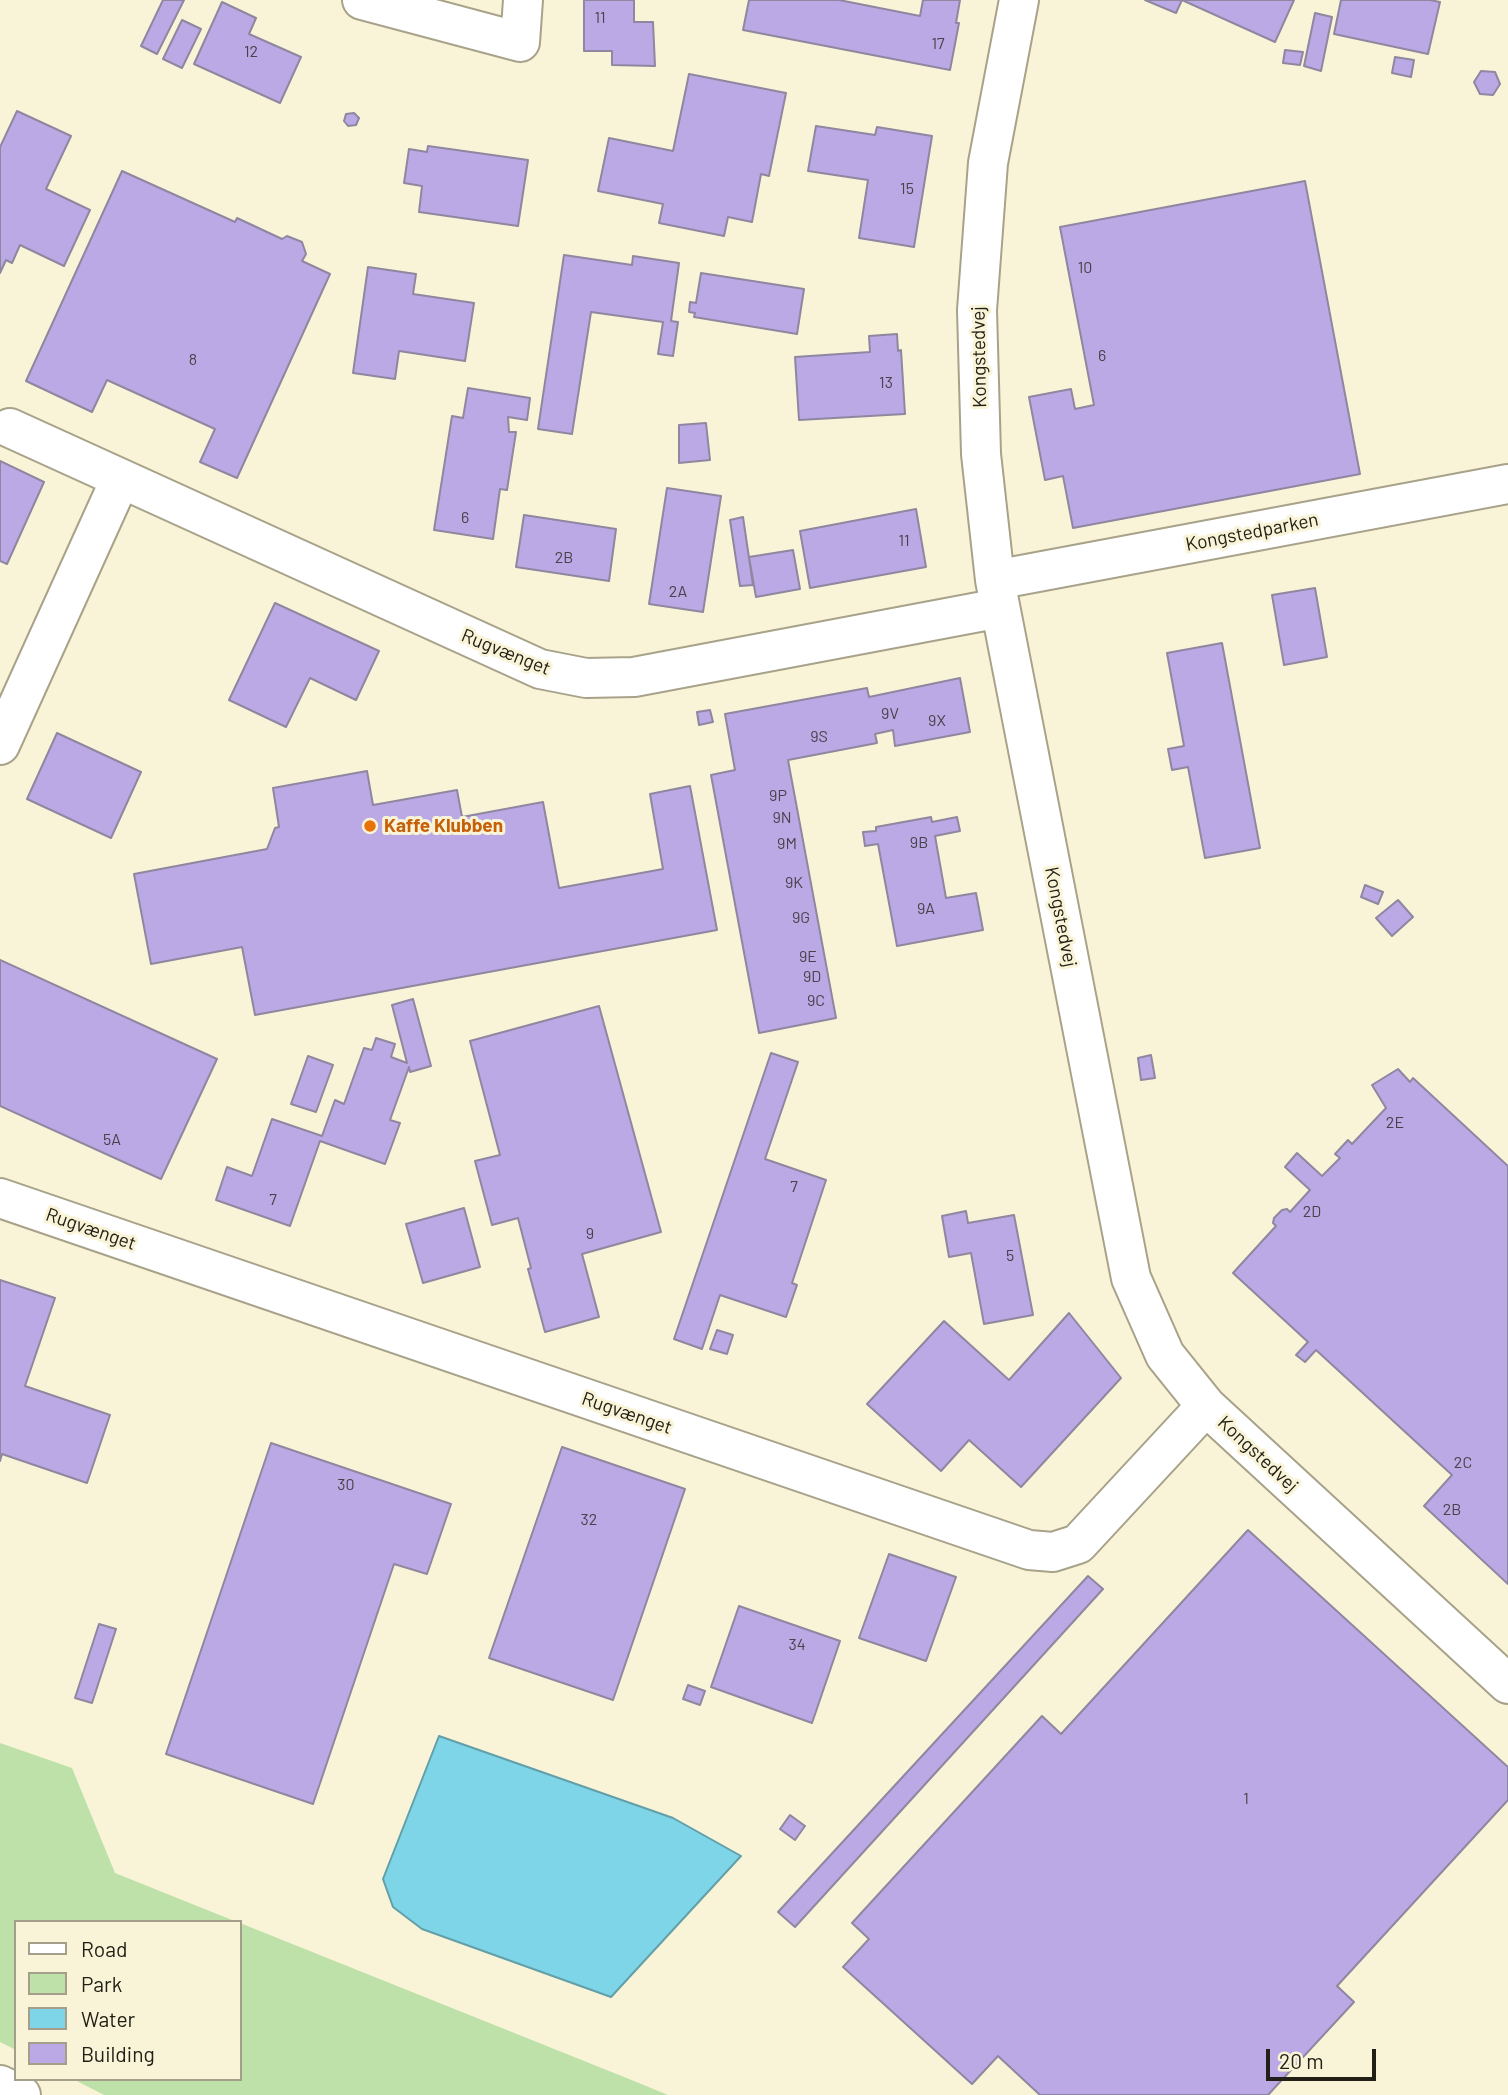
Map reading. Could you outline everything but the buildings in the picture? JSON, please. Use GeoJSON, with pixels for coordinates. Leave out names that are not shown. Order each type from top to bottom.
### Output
{"type":"FeatureCollection","features":[{"type":"Feature","properties":{"kind":"street"},"geometry":{"type":"LineString","coordinates":[[362,0],[520,42],[523,0]]}},
{"type":"Feature","properties":{"kind":"street","name":"Kongstedvej"},"geometry":{"type":"LineString","coordinates":[[1018,0],[988,163],[977,310],[981,454],[998,594],[1131,1278],[1166,1355],[1206,1406],[1508,1684]]}},
{"type":"Feature","properties":{"kind":"street","name":"Rugvænget"},"geometry":{"type":"LineString","coordinates":[[10,428],[540,669],[586,678],[634,677],[998,594]]}},
{"type":"Feature","properties":{"kind":"street"},"geometry":{"type":"LineString","coordinates":[[0,745],[120,480]]}},
{"type":"Feature","properties":{"kind":"street","name":"Kongstedparken"},"geometry":{"type":"LineString","coordinates":[[998,594],[1508,484]]}},
{"type":"Feature","properties":{"kind":"street","name":"Rugvænget"},"geometry":{"type":"LineString","coordinates":[[0,1198],[1029,1550],[1053,1552],[1078,1544],[1206,1406]]}},
{"type":"Feature","properties":{"kind":"street"},"geometry":{"type":"LineString","coordinates":[[0,2085],[21,2095]]}},
{"type":"Feature","properties":{"kind":"green space"},"geometry":{"type":"Polygon","coordinates":[[[0,1743],[72,1768],[115,1873],[232,1920],[14,1920],[14,2049],[0,2042],[0,1743]]]}},
{"type":"Feature","properties":{"kind":"green space"},"geometry":{"type":"Polygon","coordinates":[[[242,1924],[668,2095],[104,2095],[77,2081],[242,2081],[242,1924]]]}},
{"type":"Feature","properties":{"kind":"water"},"geometry":{"type":"Polygon","coordinates":[[[439,1736],[673,1818],[741,1856],[611,1997],[422,1929],[393,1907],[383,1879],[439,1736]]]}},
{"type":"Feature","properties":{"kind":"place","name":"Kaffe Klubben"},"geometry":{"type":"Point","coordinates":[370,826]}}]}
